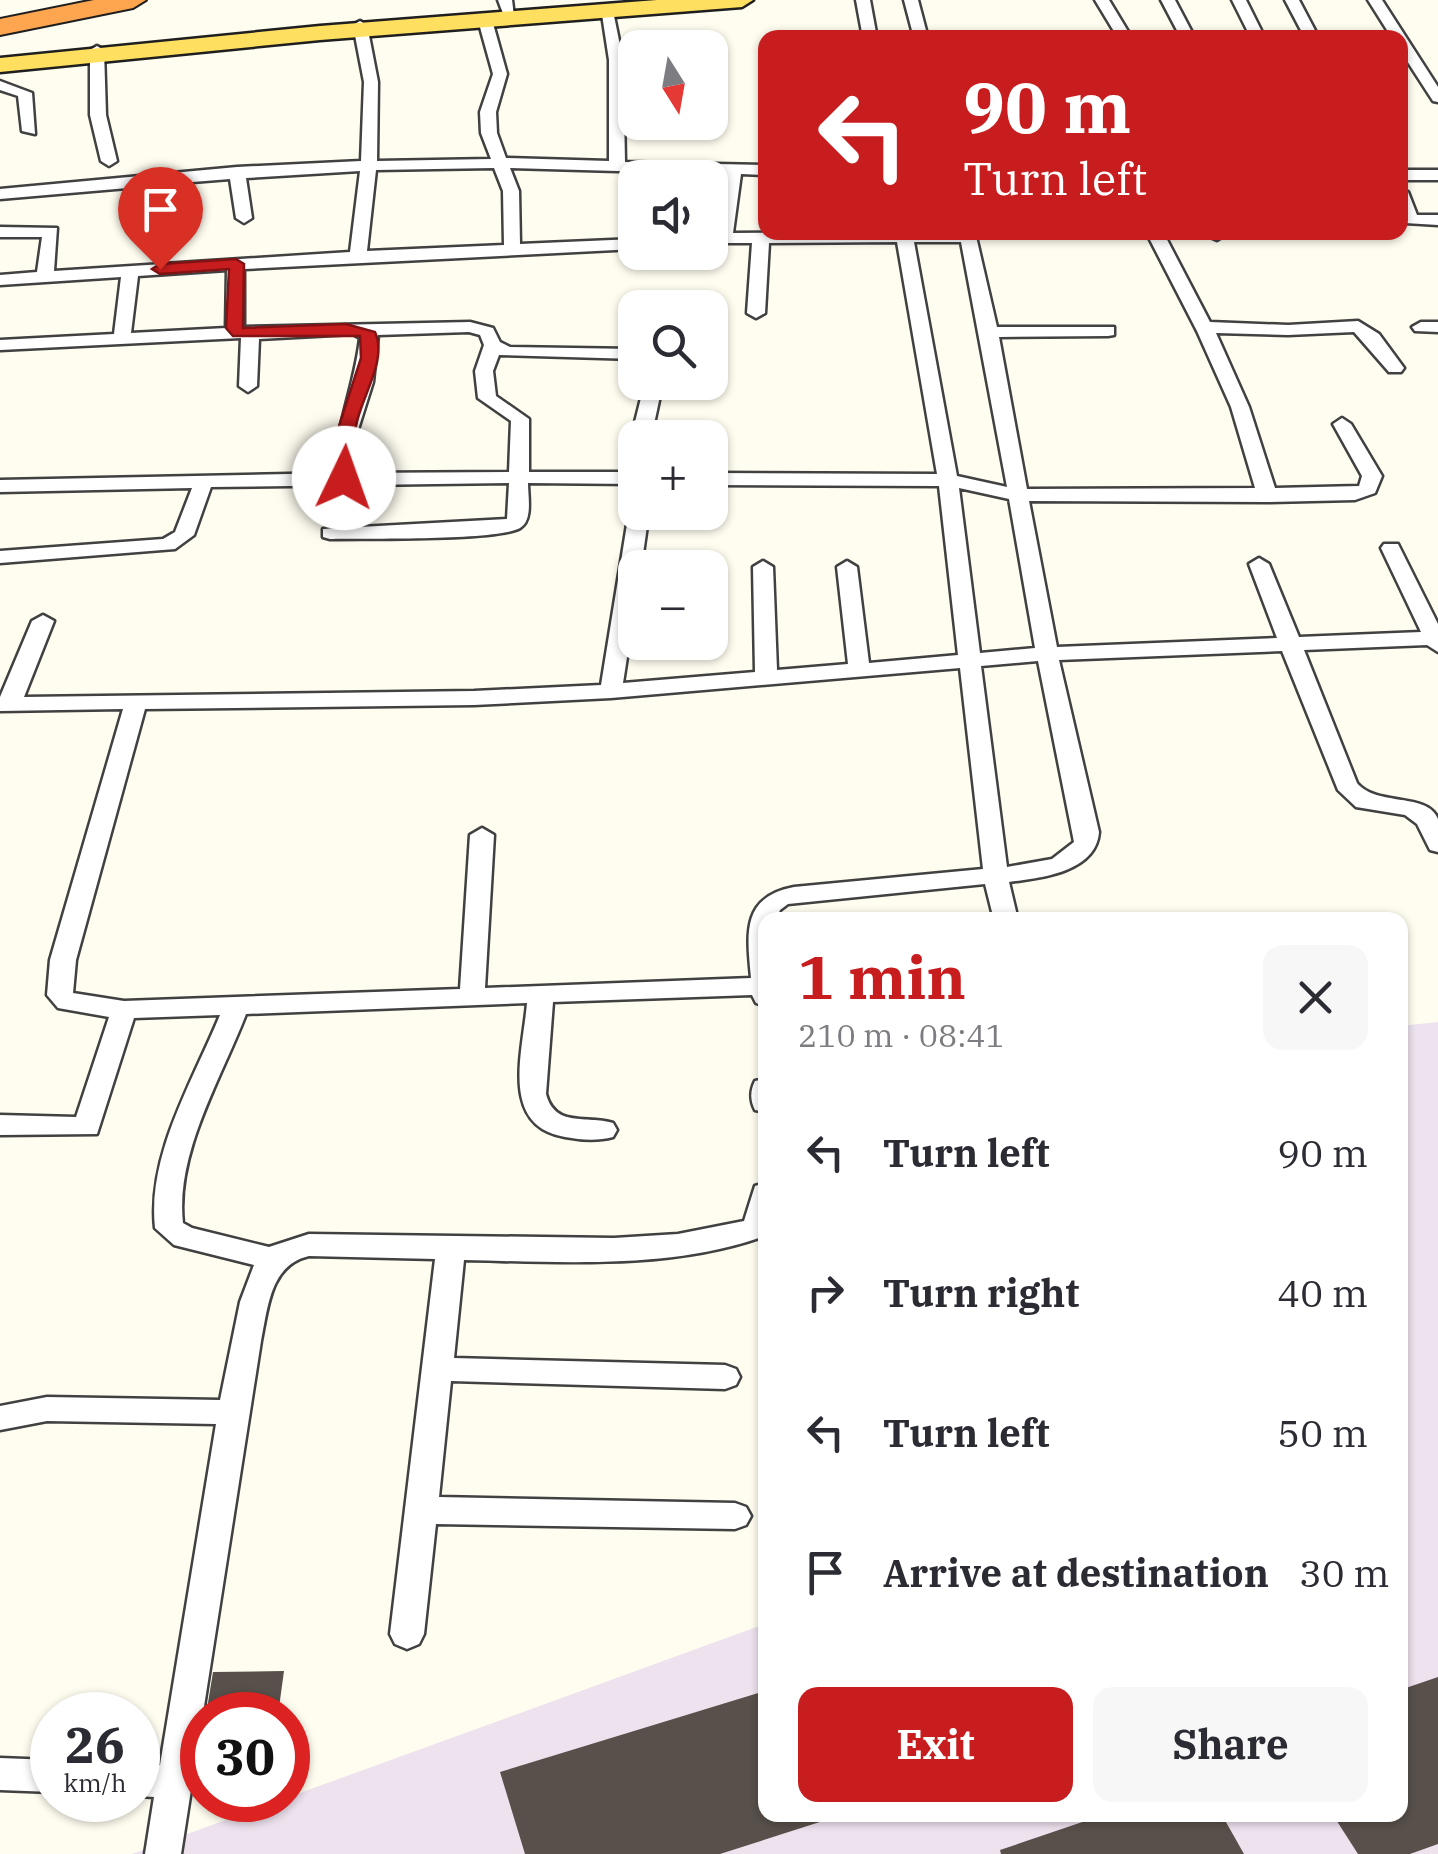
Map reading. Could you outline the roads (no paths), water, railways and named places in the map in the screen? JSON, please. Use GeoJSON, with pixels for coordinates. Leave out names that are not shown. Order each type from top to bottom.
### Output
{"type":"FeatureCollection","features":[{"type":"Feature","properties":{"kind":"highway"},"geometry":{"type":"LineString","coordinates":[[0,24],[106,0]]}},
{"type":"Feature","properties":{"kind":"highway"},"geometry":{"type":"LineString","coordinates":[[0,24],[133,0]]}},
{"type":"Feature","properties":{"kind":"main road"},"geometry":{"type":"LineString","coordinates":[[360,28],[507,7],[674,0]]}},
{"type":"Feature","properties":{"kind":"main road"},"geometry":{"type":"LineString","coordinates":[[0,63],[360,28],[742,0]]}},
{"type":"Feature","properties":{"kind":"street"},"geometry":{"type":"LineString","coordinates":[[863,0],[869,30]]}},
{"type":"Feature","properties":{"kind":"street"},"geometry":{"type":"LineString","coordinates":[[911,0],[920,30]]}},
{"type":"Feature","properties":{"kind":"street"},"geometry":{"type":"LineString","coordinates":[[1102,0],[1120,30]]}},
{"type":"Feature","properties":{"kind":"street"},"geometry":{"type":"LineString","coordinates":[[1168,0],[1184,30]]}},
{"type":"Feature","properties":{"kind":"street"},"geometry":{"type":"LineString","coordinates":[[1239,0],[1254,30]]}},
{"type":"Feature","properties":{"kind":"street"},"geometry":{"type":"LineString","coordinates":[[1292,0],[1308,30]]}},
{"type":"Feature","properties":{"kind":"street"},"geometry":{"type":"LineString","coordinates":[[1375,0],[1394,30]]}},
{"type":"Feature","properties":{"kind":"street"},"geometry":{"type":"LineString","coordinates":[[606,10],[616,60],[617,166]]}},
{"type":"Feature","properties":{"kind":"street"},"geometry":{"type":"LineString","coordinates":[[484,20],[500,74],[488,112],[492,147],[514,212],[512,250]]}},
{"type":"Feature","properties":{"kind":"street"},"geometry":{"type":"LineString","coordinates":[[358,256],[371,165],[371,62],[360,28]]}},
{"type":"Feature","properties":{"kind":"street"},"geometry":{"type":"LineString","coordinates":[[1408,51],[1438,98]]}},
{"type":"Feature","properties":{"kind":"street"},"geometry":{"type":"LineString","coordinates":[[97,52],[98,115],[110,160]]}},
{"type":"Feature","properties":{"kind":"street"},"geometry":{"type":"LineString","coordinates":[[0,85],[25,92],[30,132]]}},
{"type":"Feature","properties":{"kind":"street"},"geometry":{"type":"LineString","coordinates":[[0,194],[238,172],[371,165],[500,163],[758,170]]}},
{"type":"Feature","properties":{"kind":"street"},"geometry":{"type":"LineString","coordinates":[[728,193],[734,169]]}},
{"type":"Feature","properties":{"kind":"street"},"geometry":{"type":"LineString","coordinates":[[238,172],[244,218]]}},
{"type":"Feature","properties":{"kind":"street"},"geometry":{"type":"LineString","coordinates":[[1408,175],[1438,176]]}},
{"type":"Feature","properties":{"kind":"street"},"geometry":{"type":"LineString","coordinates":[[147,181],[148,220]]}},
{"type":"Feature","properties":{"kind":"street"},"geometry":{"type":"LineString","coordinates":[[1408,211],[1412,220],[1438,220]]}},
{"type":"Feature","properties":{"kind":"street"},"geometry":{"type":"LineString","coordinates":[[0,232],[51,232],[45,276]]}},
{"type":"Feature","properties":{"kind":"street"},"geometry":{"type":"LineString","coordinates":[[728,238],[758,238]]}},
{"type":"Feature","properties":{"kind":"street"},"geometry":{"type":"LineString","coordinates":[[756,312],[761,240]]}},
{"type":"Feature","properties":{"kind":"street"},"geometry":{"type":"LineString","coordinates":[[905,240],[948,480],[996,878],[1004,912]]}},
{"type":"Feature","properties":{"kind":"street"},"geometry":{"type":"LineString","coordinates":[[764,912],[773,901],[809,894],[996,878],[1061,864],[1086,845],[1088,832],[1046,654],[969,240]]}},
{"type":"Feature","properties":{"kind":"street"},"geometry":{"type":"LineString","coordinates":[[1158,240],[1240,407],[1267,496]]}},
{"type":"Feature","properties":{"kind":"street"},"geometry":{"type":"LineString","coordinates":[[0,280],[358,256],[618,245]]}},
{"type":"Feature","properties":{"kind":"street"},"geometry":{"type":"LineString","coordinates":[[236,264],[234,328],[244,334]]}},
{"type":"Feature","properties":{"kind":"street"},"geometry":{"type":"LineString","coordinates":[[122,338],[130,271]]}},
{"type":"Feature","properties":{"kind":"street"},"geometry":{"type":"LineString","coordinates":[[1204,327],[1288,330],[1358,326],[1378,344],[1395,368]]}},
{"type":"Feature","properties":{"kind":"street"},"geometry":{"type":"LineString","coordinates":[[0,344],[470,327],[487,332],[493,345],[484,371],[485,390],[492,405],[518,414],[520,419],[518,517],[507,527],[330,533]]}},
{"type":"Feature","properties":{"kind":"street"},"geometry":{"type":"LineString","coordinates":[[344,478],[348,426],[369,358],[370,340],[361,330]]}},
{"type":"Feature","properties":{"kind":"street"},"geometry":{"type":"LineString","coordinates":[[989,332],[1108,331]]}},
{"type":"Feature","properties":{"kind":"street"},"geometry":{"type":"LineString","coordinates":[[244,334],[248,386]]}},
{"type":"Feature","properties":{"kind":"street"},"geometry":{"type":"LineString","coordinates":[[493,345],[522,352],[618,354]]}},
{"type":"Feature","properties":{"kind":"street"},"geometry":{"type":"LineString","coordinates":[[728,479],[948,480],[1018,494],[1355,494],[1368,490],[1372,476],[1342,424]]}},
{"type":"Feature","properties":{"kind":"street"},"geometry":{"type":"LineString","coordinates":[[0,486],[618,474]]}},
{"type":"Feature","properties":{"kind":"street"},"geometry":{"type":"LineString","coordinates":[[0,557],[168,545],[184,535],[204,481]]}},
{"type":"Feature","properties":{"kind":"street"},"geometry":{"type":"LineString","coordinates":[[611,690],[636,530]]}},
{"type":"Feature","properties":{"kind":"street"},"geometry":{"type":"LineString","coordinates":[[43,620],[5,704],[474,698],[1046,654],[1437,641],[1390,548]]}},
{"type":"Feature","properties":{"kind":"street"},"geometry":{"type":"LineString","coordinates":[[1259,564],[1333,755],[1354,797],[1364,804],[1414,810],[1424,816],[1437,839]]}},
{"type":"Feature","properties":{"kind":"street"},"geometry":{"type":"LineString","coordinates":[[847,566],[859,669]]}},
{"type":"Feature","properties":{"kind":"street"},"geometry":{"type":"LineString","coordinates":[[763,567],[766,678]]}},
{"type":"Feature","properties":{"kind":"street"},"geometry":{"type":"LineString","coordinates":[[136,702],[59,982],[60,995],[67,1002],[124,1010],[758,986]]}},
{"type":"Feature","properties":{"kind":"street"},"geometry":{"type":"LineString","coordinates":[[472,998],[482,834]]}},
{"type":"Feature","properties":{"kind":"street"},"geometry":{"type":"LineString","coordinates":[[541,995],[534,1110],[542,1120],[553,1124],[604,1130]]}},
{"type":"Feature","properties":{"kind":"street"},"geometry":{"type":"LineString","coordinates":[[236,1007],[176,1162],[165,1216],[169,1228],[184,1236],[273,1260]]}},
{"type":"Feature","properties":{"kind":"street"},"geometry":{"type":"LineString","coordinates":[[0,1125],[87,1127],[124,1010]]}},
{"type":"Feature","properties":{"kind":"street"},"geometry":{"type":"LineString","coordinates":[[163,1854],[233,1412],[250,1321],[273,1260],[287,1250],[309,1245],[582,1248],[720,1242],[744,1238],[758,1224]]}},
{"type":"Feature","properties":{"kind":"street"},"geometry":{"type":"LineString","coordinates":[[408,1634],[452,1247]]}},
{"type":"Feature","properties":{"kind":"street"},"geometry":{"type":"LineString","coordinates":[[437,1369],[725,1377]]}},
{"type":"Feature","properties":{"kind":"street"},"geometry":{"type":"LineString","coordinates":[[0,1418],[46,1409],[233,1412]]}},
{"type":"Feature","properties":{"kind":"street"},"geometry":{"type":"LineString","coordinates":[[422,1510],[735,1516]]}},
{"type":"Feature","properties":{"kind":"street"},"geometry":{"type":"LineString","coordinates":[[0,1774],[30,1775]]}},
{"type":"Feature","properties":{"kind":"street"},"geometry":{"type":"LineString","coordinates":[[160,1781],[174,1782]]}}]}
